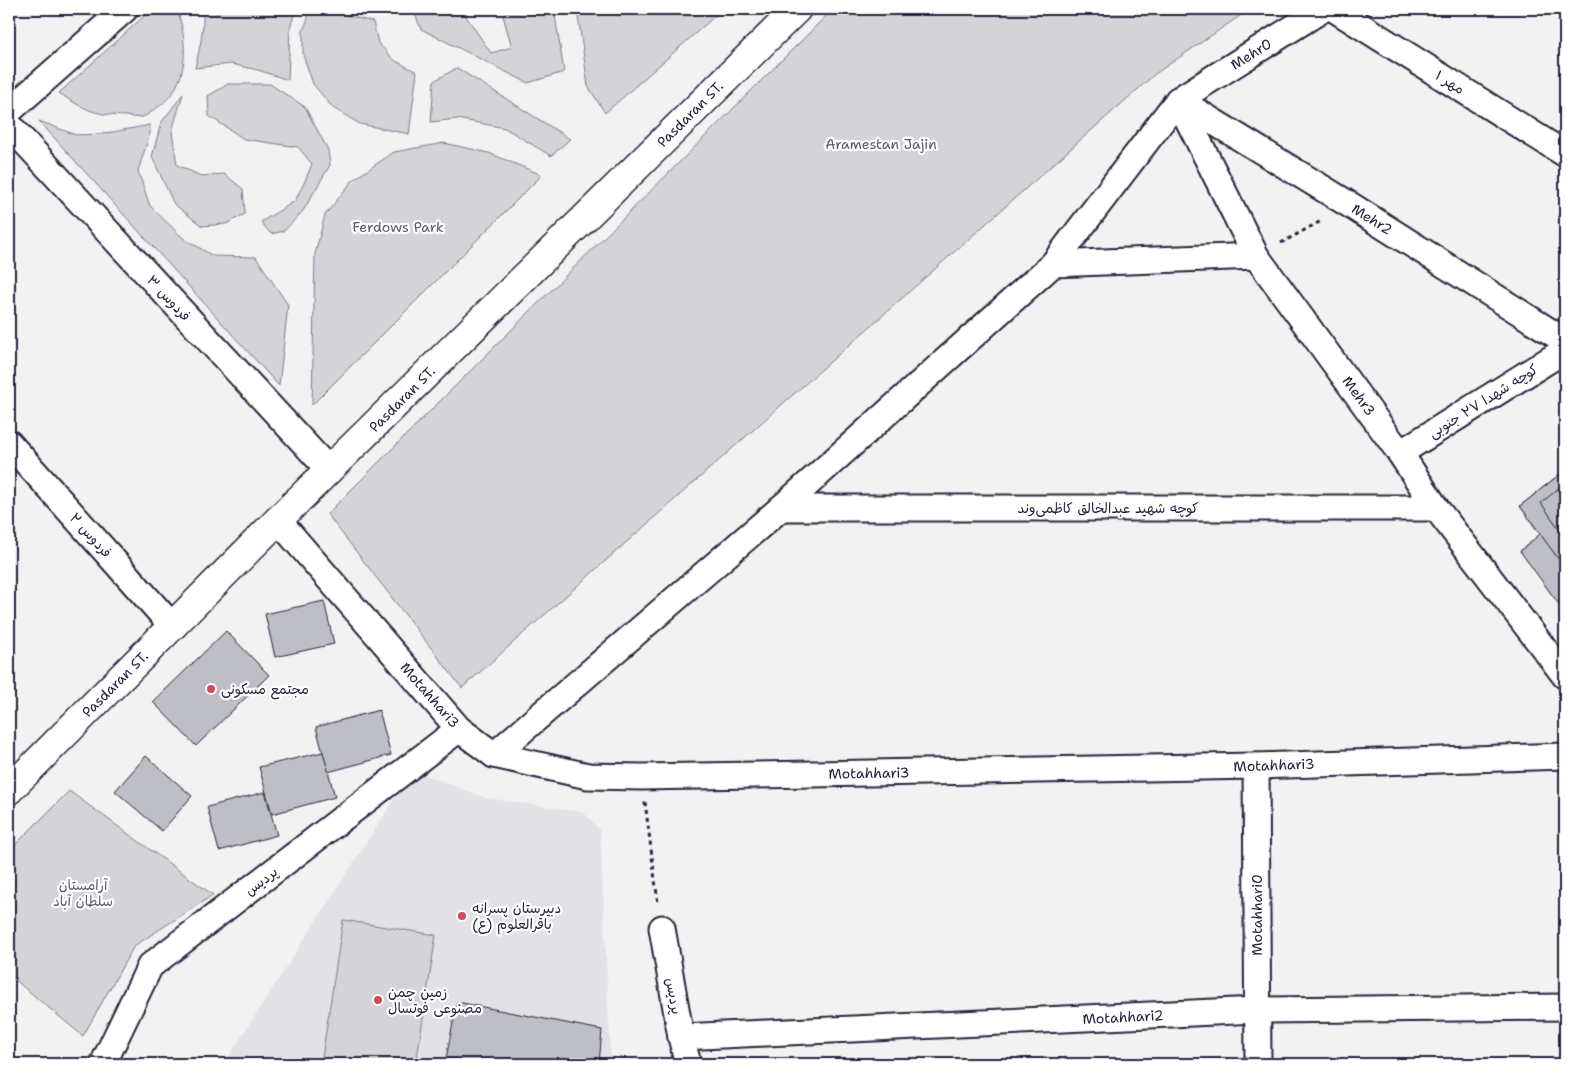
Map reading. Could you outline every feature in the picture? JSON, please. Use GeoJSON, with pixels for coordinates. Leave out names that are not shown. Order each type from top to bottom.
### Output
{"type":"FeatureCollection","features":[{"type":"Feature","properties":{"kind":"main road","name":"Pasdaran ST."},"geometry":{"type":"LineString","coordinates":[[10,785],[173,627],[278,520],[797,9]]}},
{"type":"Feature","properties":{"kind":"street"},"geometry":{"type":"LineString","coordinates":[[9,111],[125,9]]}},
{"type":"Feature","properties":{"kind":"street","name":"Mehr0"},"geometry":{"type":"LineString","coordinates":[[1178,100],[1323,9]]}},
{"type":"Feature","properties":{"kind":"street","name":"مهر ۱"},"geometry":{"type":"LineString","coordinates":[[1334,9],[1565,154]]}},
{"type":"Feature","properties":{"kind":"street"},"geometry":{"type":"LineString","coordinates":[[494,755],[781,508],[1053,264],[1178,100]]}},
{"type":"Feature","properties":{"kind":"street","name":"Mehr2"},"geometry":{"type":"LineString","coordinates":[[1178,100],[1350,205],[1565,341]]}},
{"type":"Feature","properties":{"kind":"street","name":"Mehr3"},"geometry":{"type":"LineString","coordinates":[[1178,100],[1256,256],[1400,453],[1436,508],[1565,674]]}},
{"type":"Feature","properties":{"kind":"street","name":"فردوس ۳"},"geometry":{"type":"LineString","coordinates":[[9,125],[329,470]]}},
{"type":"Feature","properties":{"kind":"street"},"geometry":{"type":"LineString","coordinates":[[1053,264],[1256,256]]}},
{"type":"Feature","properties":{"kind":"street","name":"کوچه شهدا ۲۷ جنوبی"},"geometry":{"type":"LineString","coordinates":[[1400,453],[1565,350]]}},
{"type":"Feature","properties":{"kind":"street","name":"فردوس ۲"},"geometry":{"type":"LineString","coordinates":[[9,443],[173,627]]}},
{"type":"Feature","properties":{"kind":"street","name":"کوچه شهید عبدالخالق کاظمی‌وند"},"geometry":{"type":"LineString","coordinates":[[781,508],[1436,508]]}},
{"type":"Feature","properties":{"kind":"street","name":"Motahhari3"},"geometry":{"type":"LineString","coordinates":[[278,520],[459,729],[494,755],[588,776],[641,777],[1256,766],[1565,756]]}},
{"type":"Feature","properties":{"kind":"street","name":"پردیس"},"geometry":{"type":"LineString","coordinates":[[102,1064],[150,966],[459,729]]}},
{"type":"Feature","properties":{"kind":"street","name":"Motahhari0"},"geometry":{"type":"LineString","coordinates":[[1256,766],[1258,1064]]}},
{"type":"Feature","properties":{"kind":"street","name":"پردیس"},"geometry":{"type":"LineString","coordinates":[[662,928],[681,1037],[688,1064]]}},
{"type":"Feature","properties":{"kind":"street","name":"Motahhari2"},"geometry":{"type":"LineString","coordinates":[[681,1037],[1257,1010],[1565,1007]]}},
{"type":"Feature","properties":{"kind":"path"},"geometry":{"type":"LineString","coordinates":[[1256,256],[1350,205]]}},
{"type":"Feature","properties":{"kind":"path"},"geometry":{"type":"LineString","coordinates":[[641,777],[662,928]]}},
{"type":"Feature","properties":{"kind":"shaded area","name":"دبیرستان پسرانه باقرالعلوم (ع)"},"geometry":{"type":"Polygon","coordinates":[[[413,770],[486,798],[583,812],[600,830],[611,1064],[599,1064],[602,1030],[457,1002],[445,1064],[224,1064],[413,770]]]}},
{"type":"Feature","properties":{"kind":"green space"},"geometry":{"type":"Polygon","coordinates":[[[152,9],[177,9],[181,22],[184,62],[176,87],[168,98],[146,115],[136,117],[98,113],[76,104],[59,93],[152,9]]]}},
{"type":"Feature","properties":{"kind":"green space"},"geometry":{"type":"Polygon","coordinates":[[[203,9],[296,9],[290,28],[288,80],[258,70],[231,64],[195,68],[203,24],[203,9]]]}},
{"type":"Feature","properties":{"kind":"green space"},"geometry":{"type":"Polygon","coordinates":[[[311,9],[322,9],[373,22],[378,43],[394,60],[417,72],[409,134],[360,124],[333,108],[313,84],[303,55],[303,32],[311,9]]]}},
{"type":"Feature","properties":{"kind":"green space"},"geometry":{"type":"Polygon","coordinates":[[[413,9],[461,9],[491,53],[512,47],[503,16],[512,9],[554,9],[564,72],[528,83],[421,29],[413,9]]]}},
{"type":"Feature","properties":{"kind":"green space"},"geometry":{"type":"Polygon","coordinates":[[[577,9],[723,9],[605,113],[588,86],[577,9]]]}},
{"type":"Feature","properties":{"kind":"green space","name":"Aramestan Jajin"},"geometry":{"type":"Polygon","coordinates":[[[833,9],[1250,9],[1155,74],[462,688],[327,514],[833,9]]]}},
{"type":"Feature","properties":{"kind":"green space"},"geometry":{"type":"Polygon","coordinates":[[[457,68],[570,139],[551,156],[505,128],[457,119],[431,122],[434,81],[457,68]]]}},
{"type":"Feature","properties":{"kind":"green space"},"geometry":{"type":"Polygon","coordinates":[[[228,84],[270,84],[305,107],[328,150],[330,165],[303,211],[284,231],[271,234],[261,222],[295,201],[312,164],[298,147],[244,139],[209,116],[208,96],[228,84]]]}},
{"type":"Feature","properties":{"kind":"green space"},"geometry":{"type":"Polygon","coordinates":[[[183,94],[172,131],[177,165],[201,176],[224,174],[243,189],[245,214],[226,224],[202,226],[174,204],[152,157],[161,123],[183,94]]]}},
{"type":"Feature","properties":{"kind":"green space"},"geometry":{"type":"Polygon","coordinates":[[[39,121],[76,135],[102,134],[150,125],[150,133],[138,171],[150,206],[183,238],[213,256],[256,257],[288,305],[279,386],[39,121]]]}},
{"type":"Feature","properties":{"kind":"green space","name":"Ferdows Park"},"geometry":{"type":"Polygon","coordinates":[[[444,143],[489,153],[542,175],[312,405],[315,254],[325,215],[353,180],[394,152],[444,143]]]}},
{"type":"Feature","properties":{"kind":"green space","name":"آرامستان سلطان آباد"},"geometry":{"type":"Polygon","coordinates":[[[69,791],[213,895],[134,946],[83,1036],[9,975],[9,851],[69,791]]]}},
{"type":"Feature","properties":{"kind":"green space","name":"زمین چمن مصنوعی فوتسال"},"geometry":{"type":"Polygon","coordinates":[[[343,920],[436,935],[416,1064],[321,1064],[343,920]]]}},
{"type":"Feature","properties":{"kind":"building"},"geometry":{"type":"Polygon","coordinates":[[[1565,470],[1565,608],[1563,610],[1520,551],[1540,534],[1520,506],[1565,470]]]}},
{"type":"Feature","properties":{"kind":"building"},"geometry":{"type":"Polygon","coordinates":[[[1565,470],[1565,568],[1520,506],[1565,470]]]}},
{"type":"Feature","properties":{"kind":"building"},"geometry":{"type":"Polygon","coordinates":[[[1565,483],[1565,537],[1541,503],[1565,483]]]}},
{"type":"Feature","properties":{"kind":"building"},"geometry":{"type":"Polygon","coordinates":[[[324,601],[334,644],[275,657],[265,614],[324,601]]]}},
{"type":"Feature","properties":{"kind":"building","name":"مجتمع مسکونی"},"geometry":{"type":"Polygon","coordinates":[[[226,631],[269,675],[196,746],[153,702],[226,631]]]}},
{"type":"Feature","properties":{"kind":"building"},"geometry":{"type":"Polygon","coordinates":[[[379,710],[391,755],[328,772],[316,727],[379,710]]]}},
{"type":"Feature","properties":{"kind":"building"},"geometry":{"type":"Polygon","coordinates":[[[323,752],[335,797],[272,814],[259,767],[323,752]]]}},
{"type":"Feature","properties":{"kind":"building"},"geometry":{"type":"Polygon","coordinates":[[[146,756],[192,796],[162,831],[115,791],[146,756]]]}},
{"type":"Feature","properties":{"kind":"building"},"geometry":{"type":"Polygon","coordinates":[[[265,792],[277,835],[219,851],[207,807],[265,792]]]}},
{"type":"Feature","properties":{"kind":"building"},"geometry":{"type":"Polygon","coordinates":[[[457,1002],[602,1030],[599,1064],[445,1064],[457,1002]]]}},
{"type":"Feature","properties":{"kind":"place","name":"مجتمع مسکونی"},"geometry":{"type":"Point","coordinates":[211,689]}},
{"type":"Feature","properties":{"kind":"place","name":"دبیرستان پسرانه باقرالعلوم (ع)"},"geometry":{"type":"Point","coordinates":[462,916]}},
{"type":"Feature","properties":{"kind":"place","name":"زمین چمن مصنوعی فوتسال"},"geometry":{"type":"Point","coordinates":[378,1000]}}]}
